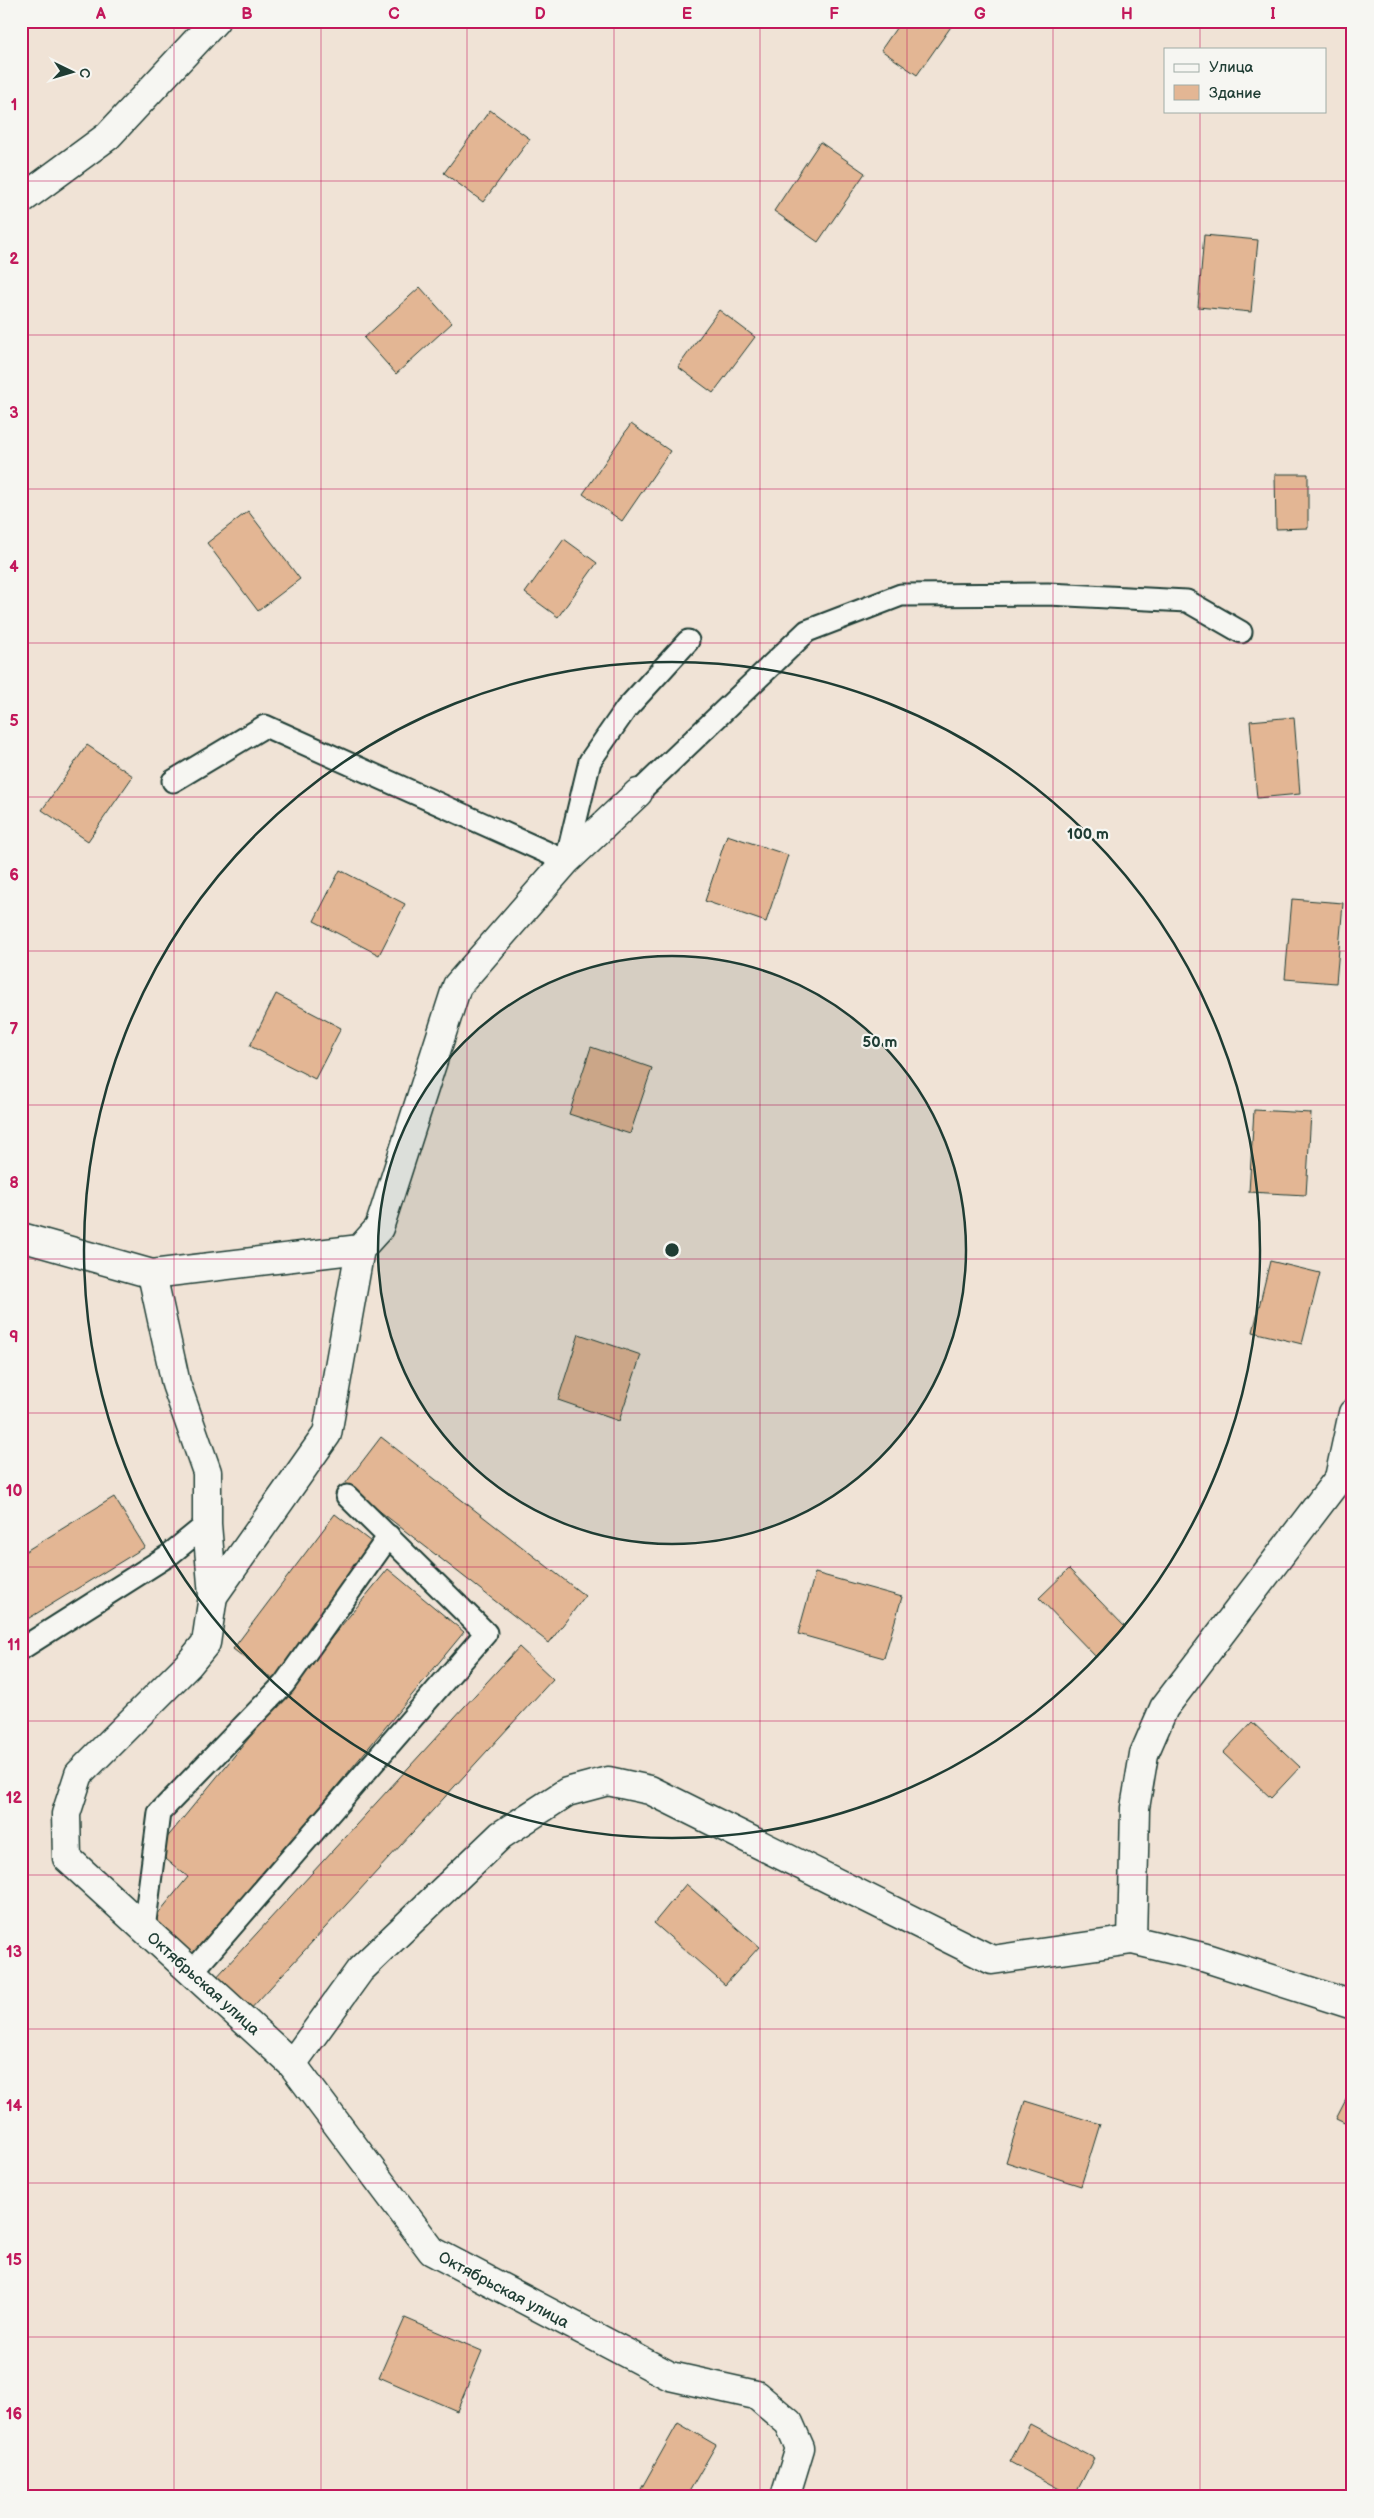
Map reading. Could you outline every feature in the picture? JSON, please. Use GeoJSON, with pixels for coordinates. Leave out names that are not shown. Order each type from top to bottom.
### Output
{"type":"FeatureCollection","features":[{"type":"Feature","properties":{"kind":"street"},"geometry":{"type":"LineString","coordinates":[[21,200],[108,136],[215,21]]}},
{"type":"Feature","properties":{"kind":"street"},"geometry":{"type":"LineString","coordinates":[[213,1596],[327,1434],[360,1248],[380,1228],[457,986],[566,861],[638,793]]}},
{"type":"Feature","properties":{"kind":"street"},"geometry":{"type":"LineString","coordinates":[[21,1237],[152,1274],[360,1248]]}},
{"type":"Feature","properties":{"kind":"street","name":"Октябрьская улица"},"geometry":{"type":"LineString","coordinates":[[152,1274],[176,1384],[207,1472],[208,1524],[213,1596],[206,1643],[189,1664],[79,1774],[66,1814],[67,1858],[292,2064],[432,2251],[670,2376],[756,2395],[789,2423],[800,2448],[785,2497]]}},
{"type":"Feature","properties":{"kind":"street"},"geometry":{"type":"LineString","coordinates":[[1132,1940],[1135,1808],[1144,1754],[1164,1708],[1339,1478],[1353,1413]]}},
{"type":"Feature","properties":{"kind":"street"},"geometry":{"type":"LineString","coordinates":[[292,2064],[360,1970],[501,1836],[567,1792],[608,1781],[650,1790],[992,1960],[1132,1940],[1203,1957],[1353,2005]]}},
{"type":"Feature","properties":{"kind":"lane"},"geometry":{"type":"LineString","coordinates":[[638,793],[807,631],[902,595],[1048,594],[1187,601],[1241,632]]}},
{"type":"Feature","properties":{"kind":"lane"},"geometry":{"type":"LineString","coordinates":[[174,781],[266,726],[566,861],[590,761],[626,709],[688,641]]}},
{"type":"Feature","properties":{"kind":"lane"},"geometry":{"type":"LineString","coordinates":[[192,1972],[486,1632],[347,1496]]}},
{"type":"Feature","properties":{"kind":"lane"},"geometry":{"type":"LineString","coordinates":[[21,1649],[169,1555],[208,1524]]}},
{"type":"Feature","properties":{"kind":"lane"},"geometry":{"type":"LineString","coordinates":[[144,1928],[159,1813],[284,1684],[389,1536]]}},
{"type":"Feature","properties":{"kind":"building"},"geometry":{"type":"Polygon","coordinates":[[[901,21],[955,21],[917,75],[881,50],[901,21]]]}},
{"type":"Feature","properties":{"kind":"building"},"geometry":{"type":"Polygon","coordinates":[[[490,110],[530,139],[483,202],[444,173],[490,110]]]}},
{"type":"Feature","properties":{"kind":"building"},"geometry":{"type":"Polygon","coordinates":[[[820,142],[865,173],[818,242],[774,211],[820,142]]]}},
{"type":"Feature","properties":{"kind":"building"},"geometry":{"type":"Polygon","coordinates":[[[1204,235],[1258,240],[1251,312],[1198,307],[1204,235]]]}},
{"type":"Feature","properties":{"kind":"building"},"geometry":{"type":"Polygon","coordinates":[[[420,287],[452,323],[396,374],[364,338],[420,287]]]}},
{"type":"Feature","properties":{"kind":"building"},"geometry":{"type":"Polygon","coordinates":[[[719,310],[755,337],[713,393],[678,367],[719,310]]]}},
{"type":"Feature","properties":{"kind":"building"},"geometry":{"type":"Polygon","coordinates":[[[631,424],[670,451],[622,521],[583,494],[631,424]]]}},
{"type":"Feature","properties":{"kind":"building"},"geometry":{"type":"Polygon","coordinates":[[[1275,474],[1308,474],[1308,528],[1276,529],[1275,474]]]}},
{"type":"Feature","properties":{"kind":"building"},"geometry":{"type":"Polygon","coordinates":[[[248,511],[300,579],[258,611],[207,543],[248,511]]]}},
{"type":"Feature","properties":{"kind":"building"},"geometry":{"type":"Polygon","coordinates":[[[564,539],[597,563],[558,617],[525,593],[564,539]]]}},
{"type":"Feature","properties":{"kind":"building"},"geometry":{"type":"Polygon","coordinates":[[[1294,717],[1300,794],[1257,798],[1250,721],[1294,717]]]}},
{"type":"Feature","properties":{"kind":"building"},"geometry":{"type":"Polygon","coordinates":[[[87,745],[133,776],[88,841],[42,810],[87,745]]]}},
{"type":"Feature","properties":{"kind":"building"},"geometry":{"type":"Polygon","coordinates":[[[727,835],[788,855],[766,922],[705,901],[727,835]]]}},
{"type":"Feature","properties":{"kind":"building"},"geometry":{"type":"Polygon","coordinates":[[[340,870],[405,904],[379,955],[314,921],[340,870]]]}},
{"type":"Feature","properties":{"kind":"building"},"geometry":{"type":"Polygon","coordinates":[[[1292,899],[1343,903],[1336,983],[1285,979],[1292,899]]]}},
{"type":"Feature","properties":{"kind":"building"},"geometry":{"type":"Polygon","coordinates":[[[276,994],[341,1028],[315,1079],[250,1046],[276,994]]]}},
{"type":"Feature","properties":{"kind":"building"},"geometry":{"type":"Polygon","coordinates":[[[591,1047],[652,1068],[630,1134],[569,1114],[591,1047]]]}},
{"type":"Feature","properties":{"kind":"building"},"geometry":{"type":"Polygon","coordinates":[[[1254,1110],[1311,1113],[1306,1195],[1249,1192],[1254,1110]]]}},
{"type":"Feature","properties":{"kind":"building"},"geometry":{"type":"Polygon","coordinates":[[[1270,1261],[1320,1273],[1302,1344],[1253,1332],[1270,1261]]]}},
{"type":"Feature","properties":{"kind":"building"},"geometry":{"type":"Polygon","coordinates":[[[579,1334],[641,1355],[619,1421],[558,1400],[579,1334]]]}},
{"type":"Feature","properties":{"kind":"building"},"geometry":{"type":"Polygon","coordinates":[[[381,1437],[585,1596],[549,1643],[345,1484],[381,1437]]]}},
{"type":"Feature","properties":{"kind":"building"},"geometry":{"type":"Polygon","coordinates":[[[114,1497],[145,1547],[21,1623],[21,1554],[114,1497]]]}},
{"type":"Feature","properties":{"kind":"building"},"geometry":{"type":"Polygon","coordinates":[[[335,1514],[375,1545],[274,1680],[233,1649],[335,1514]]]}},
{"type":"Feature","properties":{"kind":"building"},"geometry":{"type":"Polygon","coordinates":[[[388,1569],[464,1632],[196,1957],[152,1921],[188,1877],[156,1851],[388,1569]]]}},
{"type":"Feature","properties":{"kind":"building"},"geometry":{"type":"Polygon","coordinates":[[[1069,1569],[1125,1627],[1096,1657],[1039,1598],[1069,1569]]]}},
{"type":"Feature","properties":{"kind":"building"},"geometry":{"type":"Polygon","coordinates":[[[815,1573],[902,1597],[884,1658],[798,1634],[815,1573]]]}},
{"type":"Feature","properties":{"kind":"building"},"geometry":{"type":"Polygon","coordinates":[[[519,1647],[553,1679],[248,2012],[214,1980],[519,1647]]]}},
{"type":"Feature","properties":{"kind":"building"},"geometry":{"type":"Polygon","coordinates":[[[1252,1722],[1300,1767],[1271,1798],[1223,1753],[1252,1722]]]}},
{"type":"Feature","properties":{"kind":"building"},"geometry":{"type":"Polygon","coordinates":[[[686,1884],[759,1947],[725,1985],[654,1923],[686,1884]]]}},
{"type":"Feature","properties":{"kind":"building"},"geometry":{"type":"Polygon","coordinates":[[[1353,2086],[1353,2127],[1336,2119],[1353,2086]]]}},
{"type":"Feature","properties":{"kind":"building"},"geometry":{"type":"Polygon","coordinates":[[[1025,2101],[1100,2124],[1081,2186],[1006,2162],[1025,2101]]]}},
{"type":"Feature","properties":{"kind":"building"},"geometry":{"type":"Polygon","coordinates":[[[405,2318],[482,2351],[457,2411],[379,2377],[405,2318]]]}},
{"type":"Feature","properties":{"kind":"building"},"geometry":{"type":"Polygon","coordinates":[[[678,2423],[716,2445],[686,2497],[654,2497],[641,2489],[678,2423]]]}},
{"type":"Feature","properties":{"kind":"building"},"geometry":{"type":"Polygon","coordinates":[[[1030,2424],[1094,2458],[1074,2497],[1010,2462],[1030,2424]]]}}]}
